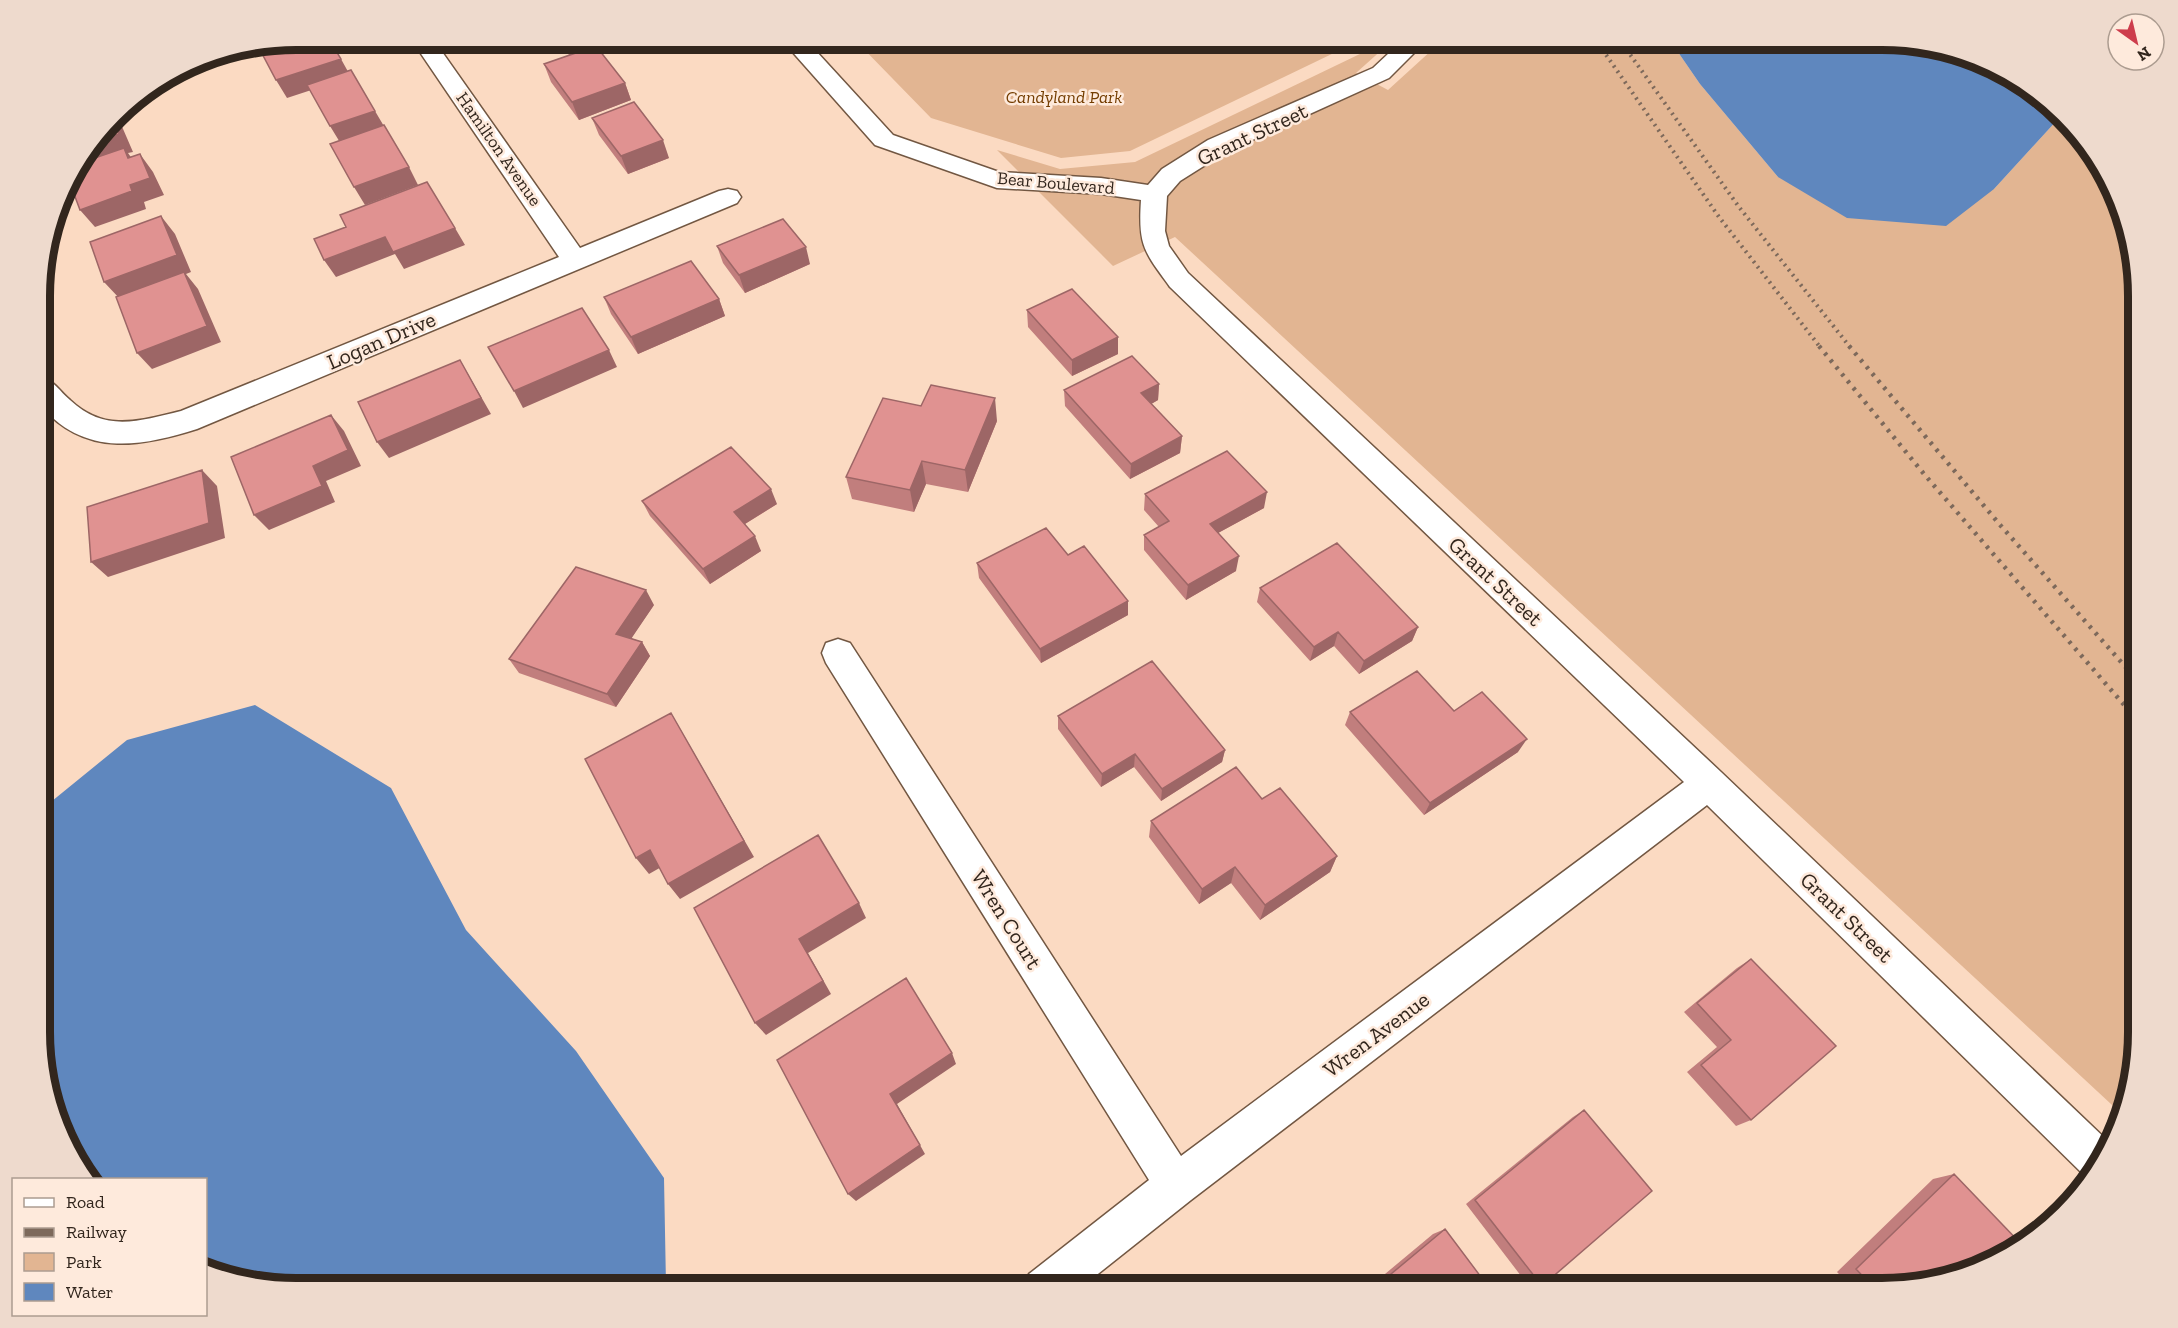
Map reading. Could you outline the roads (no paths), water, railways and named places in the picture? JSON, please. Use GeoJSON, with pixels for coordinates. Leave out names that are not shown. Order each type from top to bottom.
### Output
{"type":"FeatureCollection","features":[{"type":"Feature","properties":{"kind":"street","name":"Hamilton Avenue"},"geometry":{"type":"LineString","coordinates":[[430,50],[575,260]]}},
{"type":"Feature","properties":{"kind":"street","name":"Bear Boulevard"},"geometry":{"type":"LineString","coordinates":[[802,50],[884,140],[997,180],[1101,186],[1154,194]]}},
{"type":"Feature","properties":{"kind":"street","name":"Grant Street"},"geometry":{"type":"LineString","coordinates":[[1405,50],[1381,73],[1217,146],[1171,175],[1154,194],[1152,231],[1156,248],[1179,280],[1710,783],[2096,1157]]}},
{"type":"Feature","properties":{"kind":"street","name":"Logan Drive"},"geometry":{"type":"LineString","coordinates":[[50,399],[58,409],[91,431],[133,434],[187,421],[728,197]]}},
{"type":"Feature","properties":{"kind":"street","name":"Wren Court"},"geometry":{"type":"LineString","coordinates":[[838,653],[1176,1185]]}},
{"type":"Feature","properties":{"kind":"street","name":"Wren Avenue"},"geometry":{"type":"LineString","coordinates":[[1058,1278],[1176,1185],[1710,783]]}},
{"type":"Feature","properties":{"kind":"water"},"geometry":{"type":"Polygon","coordinates":[[[1677,50],[1899,50],[1931,54],[1977,68],[2006,82],[2057,121],[1994,189],[1946,226],[1847,218],[1778,177],[1700,84],[1677,50]]]}},
{"type":"Feature","properties":{"kind":"water"},"geometry":{"type":"Polygon","coordinates":[[[255,705],[391,788],[466,930],[576,1051],[664,1178],[666,1278],[279,1278],[247,1274],[207,1262],[207,1178],[97,1178],[82,1156],[68,1127],[54,1081],[50,1049],[50,803],[127,740],[255,705]]]}},
{"type":"Feature","properties":{"kind":"railway"},"geometry":{"type":"LineString","coordinates":[[1603,50],[1719,217],[1820,347]]}},
{"type":"Feature","properties":{"kind":"railway"},"geometry":{"type":"LineString","coordinates":[[1627,50],[1739,207],[1850,347]]}},
{"type":"Feature","properties":{"kind":"railway"},"geometry":{"type":"LineString","coordinates":[[1819,346],[1924,474],[2128,709]]}},
{"type":"Feature","properties":{"kind":"railway"},"geometry":{"type":"LineString","coordinates":[[1849,346],[2001,526],[2128,670]]}},
{"type":"Feature","properties":{"kind":"park label","name":"Candyland Park"},"geometry":{"type":"Point","coordinates":[1064,97]}}]}
